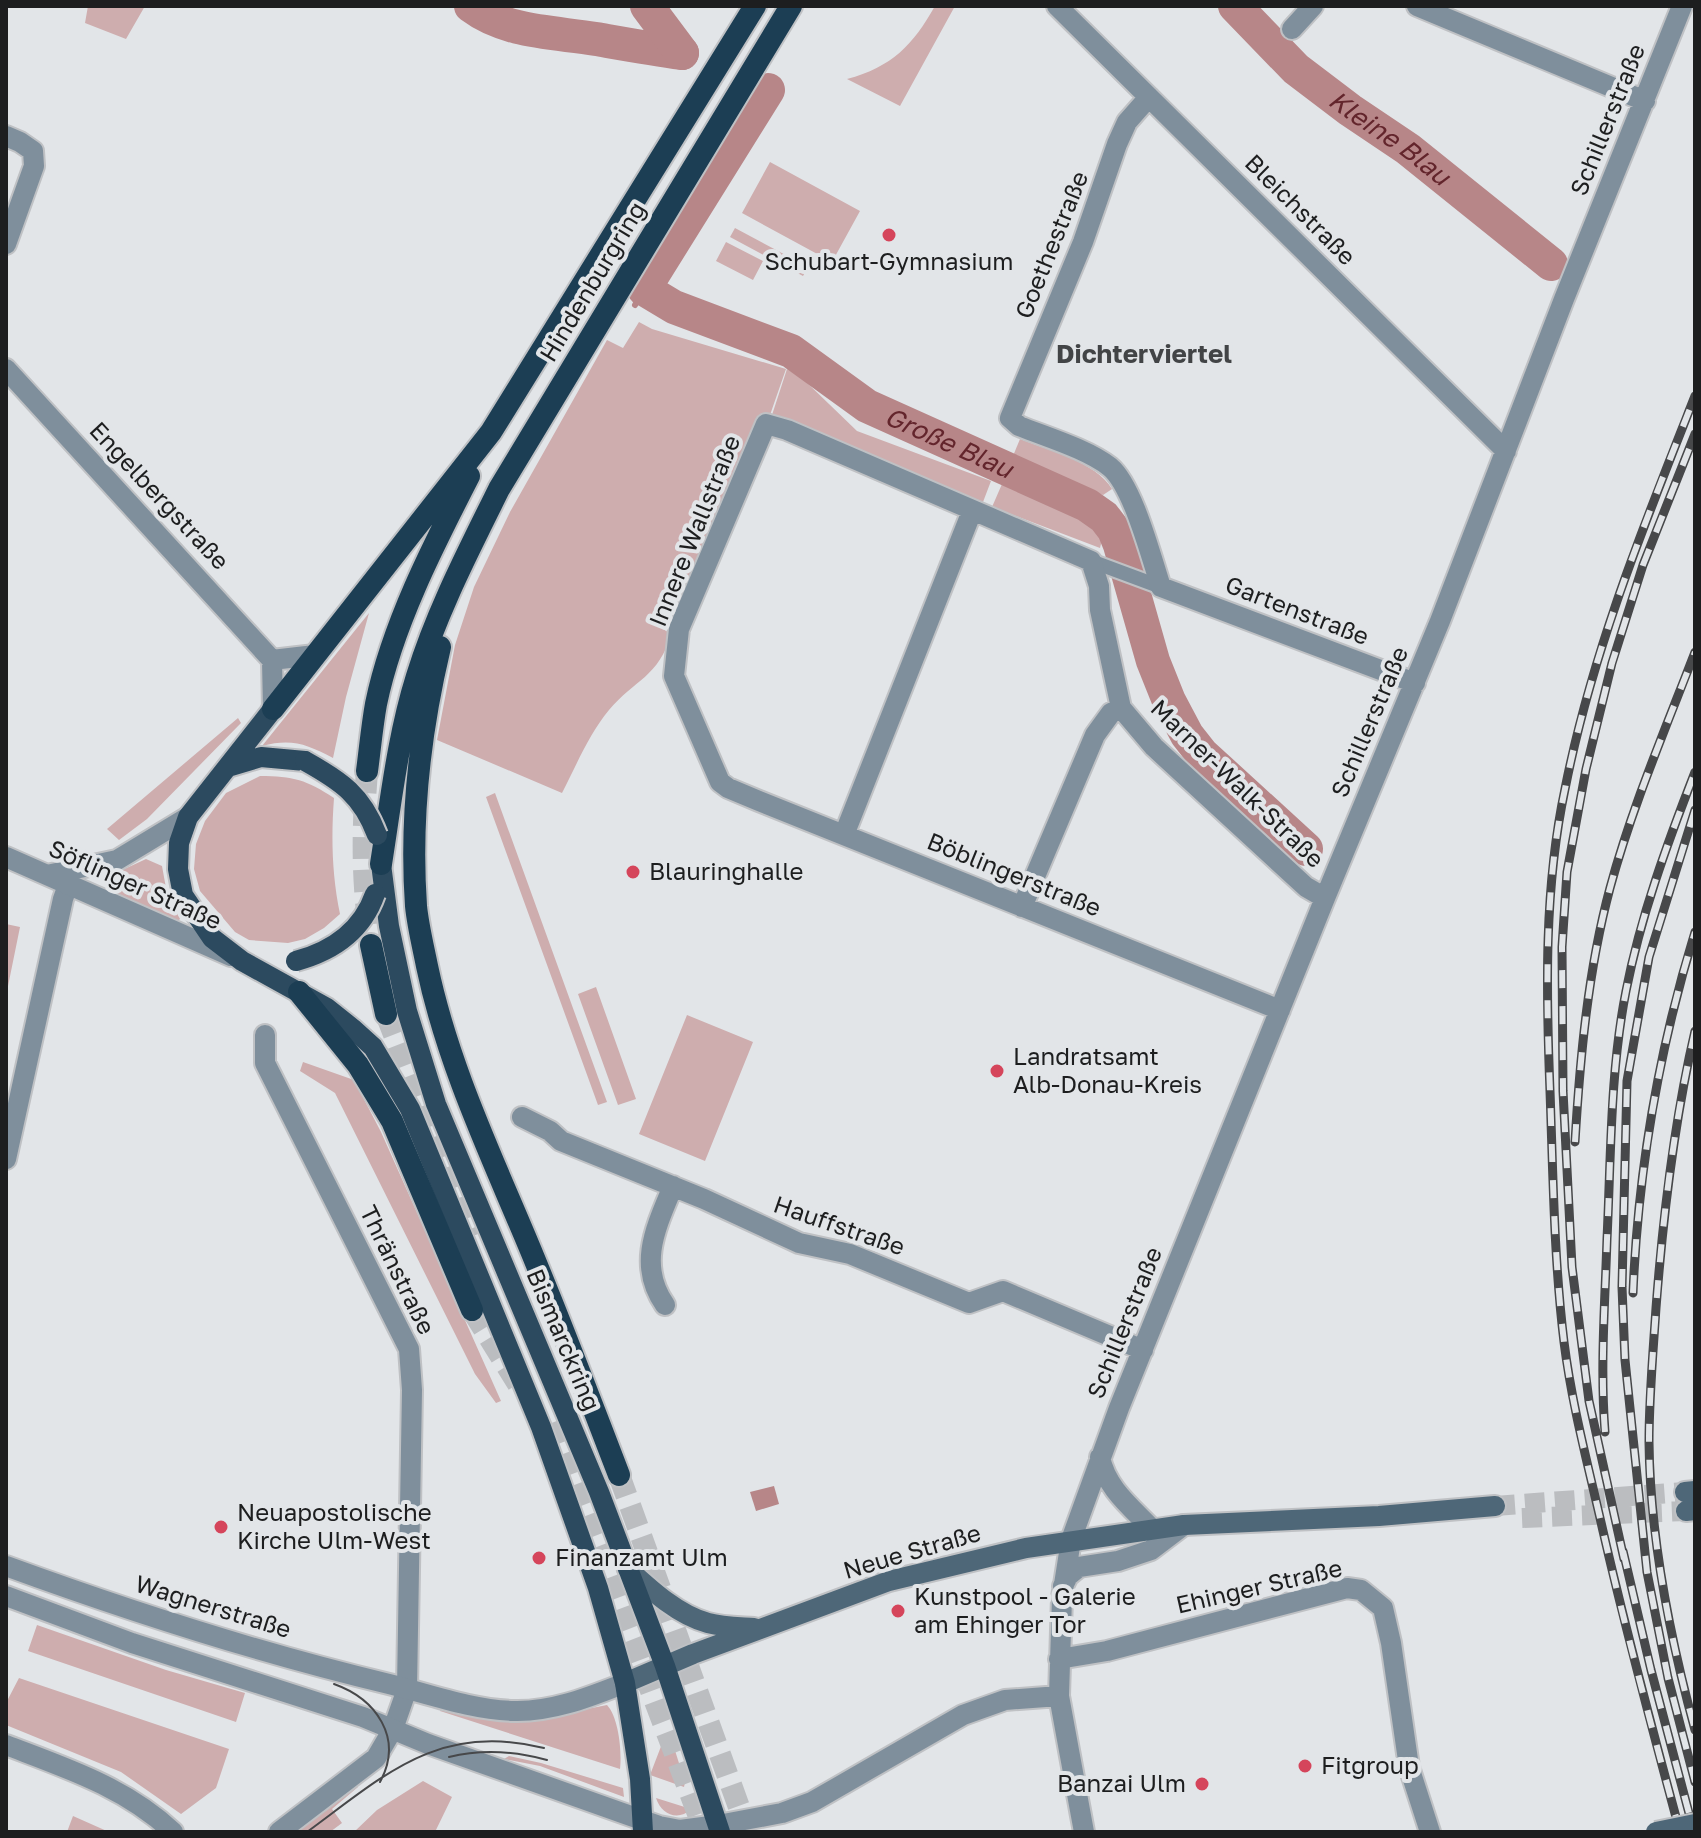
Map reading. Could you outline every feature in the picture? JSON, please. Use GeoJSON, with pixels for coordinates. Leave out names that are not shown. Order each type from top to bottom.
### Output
{"type":"FeatureCollection","features":[{"type":"Feature","properties":{"kind":"highway","name":"Hindenburgring"},"geometry":{"type":"LineString","coordinates":[[491,432],[755,6]]}},
{"type":"Feature","properties":{"kind":"highway","name":"Hindenburgring"},"geometry":{"type":"LineString","coordinates":[[451,592],[499,489],[791,6]]}},
{"type":"Feature","properties":{"kind":"highway"},"geometry":{"type":"LineString","coordinates":[[273,709],[491,432]]}},
{"type":"Feature","properties":{"kind":"highway"},"geometry":{"type":"LineString","coordinates":[[367,771],[376,703],[393,648],[430,554],[491,432]]}},
{"type":"Feature","properties":{"kind":"highway"},"geometry":{"type":"LineString","coordinates":[[381,864],[401,738],[416,678],[435,624],[451,592]]}},
{"type":"Feature","properties":{"kind":"highway"},"geometry":{"type":"LineString","coordinates":[[451,592],[428,699],[420,763],[415,840],[416,908],[423,947],[436,1009],[461,1084],[547,1289],[619,1475]]}},
{"type":"Feature","properties":{"kind":"highway"},"geometry":{"type":"LineString","coordinates":[[371,945],[386,1014]]}},
{"type":"Feature","properties":{"kind":"highway"},"geometry":{"type":"LineString","coordinates":[[299,992],[358,1065],[392,1121],[472,1310]]}},
{"type":"Feature","properties":{"kind":"main road"},"geometry":{"type":"LineString","coordinates":[[273,709],[188,817],[179,843],[178,869],[183,895],[212,938],[242,961],[327,1008],[373,1047],[410,1109],[541,1427],[610,1624],[625,1683],[640,1779],[643,1826]]}},
{"type":"Feature","properties":{"kind":"main road"},"geometry":{"type":"LineString","coordinates":[[228,767],[261,757],[305,761],[338,779],[363,805],[377,835],[381,864],[375,894],[364,917],[354,931],[338,944],[318,955],[296,961],[242,961]]}},
{"type":"Feature","properties":{"kind":"main road","name":"Bismarckring"},"geometry":{"type":"LineString","coordinates":[[381,864],[389,926],[407,1011],[436,1104],[599,1492],[665,1666],[719,1828]]}},
{"type":"Feature","properties":{"kind":"main road","name":"Neue Straße"},"geometry":{"type":"LineString","coordinates":[[665,1666],[889,1581],[1026,1548],[1184,1525],[1498,1512]]}},
{"type":"Feature","properties":{"kind":"main road"},"geometry":{"type":"LineString","coordinates":[[628,1569],[656,1594],[693,1617],[710,1624],[762,1629]]}},
{"type":"Feature","properties":{"kind":"main road","name":"Wagnerstraße"},"geometry":{"type":"LineString","coordinates":[[625,1683],[665,1666]]}},
{"type":"Feature","properties":{"kind":"main road"},"geometry":{"type":"LineString","coordinates":[[1656,1832],[1695,1824]]}},
{"type":"Feature","properties":{"kind":"street","name":"Bleichstraße"},"geometry":{"type":"LineString","coordinates":[[1057,6],[1506,451]]}},
{"type":"Feature","properties":{"kind":"street"},"geometry":{"type":"LineString","coordinates":[[1292,29],[1313,6]]}},
{"type":"Feature","properties":{"kind":"street"},"geometry":{"type":"LineString","coordinates":[[1417,6],[1645,101]]}},
{"type":"Feature","properties":{"kind":"street","name":"Schillerstraße"},"geometry":{"type":"LineString","coordinates":[[1084,1832],[1059,1696],[1063,1586],[1071,1540],[1100,1457],[1415,683],[1682,6]]}},
{"type":"Feature","properties":{"kind":"street","name":"Goethestraße"},"geometry":{"type":"LineString","coordinates":[[1149,97],[1127,122],[1117,144],[1083,242],[1010,418],[1019,426],[1112,469],[1129,498],[1156,585]]}},
{"type":"Feature","properties":{"kind":"street"},"geometry":{"type":"LineString","coordinates":[[6,136],[33,151],[34,166],[6,244]]}},
{"type":"Feature","properties":{"kind":"street","name":"Engelbergstraße"},"geometry":{"type":"LineString","coordinates":[[6,369],[272,660]]}},
{"type":"Feature","properties":{"kind":"street","name":"Gartenstraße"},"geometry":{"type":"LineString","coordinates":[[766,424],[787,430],[1096,563],[1415,683]]}},
{"type":"Feature","properties":{"kind":"street","name":"Innere Wallstraße"},"geometry":{"type":"LineString","coordinates":[[728,788],[714,771],[674,676],[679,629],[766,424]]}},
{"type":"Feature","properties":{"kind":"street"},"geometry":{"type":"LineString","coordinates":[[844,835],[972,511]]}},
{"type":"Feature","properties":{"kind":"street","name":"Marner-Walk-Straße"},"geometry":{"type":"LineString","coordinates":[[1096,563],[1100,610],[1121,708],[1154,747],[1306,887],[1325,898]]}},
{"type":"Feature","properties":{"kind":"street"},"geometry":{"type":"LineString","coordinates":[[273,709],[272,660],[315,655]]}},
{"type":"Feature","properties":{"kind":"street"},"geometry":{"type":"LineString","coordinates":[[1022,907],[1095,735],[1111,713],[1121,708]]}},
{"type":"Feature","properties":{"kind":"street","name":"Böblingerstraße"},"geometry":{"type":"LineString","coordinates":[[728,788],[1280,1010]]}},
{"type":"Feature","properties":{"kind":"street"},"geometry":{"type":"LineString","coordinates":[[47,875],[117,860],[188,817]]}},
{"type":"Feature","properties":{"kind":"street","name":"Söflinger Straße"},"geometry":{"type":"LineString","coordinates":[[6,857],[242,961]]}},
{"type":"Feature","properties":{"kind":"street"},"geometry":{"type":"LineString","coordinates":[[6,1159],[68,885]]}},
{"type":"Feature","properties":{"kind":"street","name":"Thränstraße"},"geometry":{"type":"LineString","coordinates":[[265,1035],[265,1063],[409,1349],[412,1390],[407,1689]]}},
{"type":"Feature","properties":{"kind":"street","name":"Hauffstraße"},"geometry":{"type":"LineString","coordinates":[[522,1117],[550,1131],[561,1141],[673,1186],[799,1243],[850,1254],[969,1303],[1003,1291],[1143,1350]]}},
{"type":"Feature","properties":{"kind":"street"},"geometry":{"type":"LineString","coordinates":[[665,1305],[656,1293],[652,1279],[650,1249],[673,1186]]}},
{"type":"Feature","properties":{"kind":"street"},"geometry":{"type":"LineString","coordinates":[[1100,1457],[1109,1483],[1152,1529]]}},
{"type":"Feature","properties":{"kind":"street"},"geometry":{"type":"LineString","coordinates":[[1063,1586],[1068,1576],[1079,1567],[1118,1561],[1151,1550],[1184,1525]]}},
{"type":"Feature","properties":{"kind":"street","name":"Wagnerstraße"},"geometry":{"type":"LineString","coordinates":[[6,1566],[188,1629],[471,1705],[513,1711],[569,1704],[625,1683]]}},
{"type":"Feature","properties":{"kind":"street","name":"Ehinger Straße"},"geometry":{"type":"LineString","coordinates":[[1059,1659],[1107,1651],[1336,1590],[1361,1590],[1383,1608],[1409,1767],[1430,1832]]}},
{"type":"Feature","properties":{"kind":"street"},"geometry":{"type":"LineString","coordinates":[[6,1596],[95,1630],[393,1729],[643,1826],[680,1830],[719,1828],[782,1813],[812,1802],[963,1715],[1005,1700],[1059,1696]]}},
{"type":"Feature","properties":{"kind":"street"},"geometry":{"type":"LineString","coordinates":[[279,1832],[370,1764],[393,1729],[407,1689]]}},
{"type":"Feature","properties":{"kind":"street"},"geometry":{"type":"LineString","coordinates":[[6,1745],[108,1784],[136,1801],[173,1832]]}},
{"type":"Feature","properties":{"kind":"shaded area"},"geometry":{"type":"Polygon","coordinates":[[[88,6],[145,6],[126,39],[85,23],[88,6]]]}},
{"type":"Feature","properties":{"kind":"shaded area"},"geometry":{"type":"Polygon","coordinates":[[[935,6],[955,6],[900,106],[847,79],[877,68],[900,53],[935,6]]]}},
{"type":"Feature","properties":{"kind":"shaded area"},"geometry":{"type":"Polygon","coordinates":[[[770,162],[860,211],[832,262],[742,213],[770,162]]]}},
{"type":"Feature","properties":{"kind":"shaded area"},"geometry":{"type":"Polygon","coordinates":[[[735,228],[808,267],[803,276],[730,237],[735,228]]]}},
{"type":"Feature","properties":{"kind":"shaded area"},"geometry":{"type":"Polygon","coordinates":[[[726,242],[763,261],[753,280],[716,261],[726,242]]]}},
{"type":"Feature","properties":{"kind":"shaded area"},"geometry":{"type":"Polygon","coordinates":[[[639,322],[652,329],[786,369],[770,415],[764,413],[687,593],[663,629],[671,634],[660,660],[602,719],[562,793],[437,740],[455,645],[474,587],[510,512],[607,340],[623,348],[639,322]]]}},
{"type":"Feature","properties":{"kind":"shaded area"},"geometry":{"type":"Polygon","coordinates":[[[787,369],[801,377],[857,431],[991,481],[983,502],[772,415],[787,369]]]}},
{"type":"Feature","properties":{"kind":"shaded area"},"geometry":{"type":"Polygon","coordinates":[[[1020,439],[1083,464],[1095,471],[1112,489],[1103,495],[1013,456],[1020,439]]]}},
{"type":"Feature","properties":{"kind":"shaded area"},"geometry":{"type":"Polygon","coordinates":[[[1002,484],[1080,518],[1103,536],[1100,548],[992,507],[1002,484]]]}},
{"type":"Feature","properties":{"kind":"shaded area"},"geometry":{"type":"Polygon","coordinates":[[[369,613],[333,758],[299,744],[262,746],[369,613]]]}},
{"type":"Feature","properties":{"kind":"shaded area"},"geometry":{"type":"Polygon","coordinates":[[[238,718],[241,723],[147,819],[119,840],[107,829],[238,718]]]}},
{"type":"Feature","properties":{"kind":"shaded area"},"geometry":{"type":"Polygon","coordinates":[[[260,776],[299,780],[334,798],[333,856],[340,914],[305,939],[288,943],[249,940],[235,932],[200,891],[194,869],[196,844],[205,821],[226,793],[260,776]]]}},
{"type":"Feature","properties":{"kind":"shaded area"},"geometry":{"type":"Polygon","coordinates":[[[495,793],[607,1102],[598,1105],[486,797],[495,793]]]}},
{"type":"Feature","properties":{"kind":"shaded area"},"geometry":{"type":"Polygon","coordinates":[[[146,859],[162,866],[166,888],[180,919],[177,922],[105,893],[105,878],[146,859]]]}},
{"type":"Feature","properties":{"kind":"shaded area"},"geometry":{"type":"Polygon","coordinates":[[[6,924],[20,927],[6,996],[6,924]]]}},
{"type":"Feature","properties":{"kind":"shaded area"},"geometry":{"type":"Polygon","coordinates":[[[596,987],[636,1099],[618,1105],[578,994],[596,987]]]}},
{"type":"Feature","properties":{"kind":"shaded area"},"geometry":{"type":"Polygon","coordinates":[[[687,1015],[753,1042],[705,1161],[639,1134],[687,1015]]]}},
{"type":"Feature","properties":{"kind":"shaded area"},"geometry":{"type":"Polygon","coordinates":[[[303,1062],[354,1080],[381,1132],[501,1401],[496,1403],[475,1374],[335,1093],[300,1071],[303,1062]]]}},
{"type":"Feature","properties":{"kind":"shaded area"},"geometry":{"type":"Polygon","coordinates":[[[774,1486],[779,1504],[756,1511],[750,1492],[774,1486]]]}},
{"type":"Feature","properties":{"kind":"shaded area"},"geometry":{"type":"Polygon","coordinates":[[[37,1625],[166,1670],[245,1693],[236,1722],[28,1651],[37,1625]]]}},
{"type":"Feature","properties":{"kind":"shaded area"},"geometry":{"type":"Polygon","coordinates":[[[19,1678],[229,1749],[216,1788],[181,1814],[121,1772],[6,1725],[6,1703],[19,1678]]]}},
{"type":"Feature","properties":{"kind":"shaded area"},"geometry":{"type":"Polygon","coordinates":[[[607,1705],[617,1727],[620,1769],[440,1711],[442,1707],[562,1714],[607,1705]]]}},
{"type":"Feature","properties":{"kind":"shaded area"},"geometry":{"type":"Polygon","coordinates":[[[665,1736],[671,1738],[684,1787],[650,1775],[665,1736]]]}},
{"type":"Feature","properties":{"kind":"shaded area"},"geometry":{"type":"Polygon","coordinates":[[[509,1756],[623,1788],[624,1797],[540,1766],[504,1759],[509,1756]]]}},
{"type":"Feature","properties":{"kind":"shaded area"},"geometry":{"type":"Polygon","coordinates":[[[423,1781],[452,1797],[435,1832],[354,1832],[377,1810],[423,1781]]]}},
{"type":"Feature","properties":{"kind":"shaded area"},"geometry":{"type":"Polygon","coordinates":[[[355,1783],[358,1787],[332,1809],[342,1823],[330,1832],[289,1832],[355,1783]]]}},
{"type":"Feature","properties":{"kind":"shaded area"},"geometry":{"type":"Polygon","coordinates":[[[656,1798],[691,1809],[681,1815],[670,1814],[658,1804],[656,1798]]]}},
{"type":"Feature","properties":{"kind":"shaded area"},"geometry":{"type":"Polygon","coordinates":[[[73,1816],[109,1832],[67,1832],[73,1816]]]}},
{"type":"Feature","properties":{"kind":"waterway","name":"Große Blau"},"geometry":{"type":"LineString","coordinates":[[471,6],[500,22],[515,26],[682,53]]}},
{"type":"Feature","properties":{"kind":"waterway","name":"Große Blau"},"geometry":{"type":"LineString","coordinates":[[647,6],[682,53]]}},
{"type":"Feature","properties":{"kind":"waterway","name":"Kleine Blau"},"geometry":{"type":"LineString","coordinates":[[1235,6],[1296,69],[1408,149],[1551,264]]}},
{"type":"Feature","properties":{"kind":"waterway","name":"Große Blau"},"geometry":{"type":"LineString","coordinates":[[768,90],[644,289],[674,307],[791,351],[867,406],[1087,505],[1104,517],[1120,545],[1153,661],[1187,735],[1202,754],[1306,849]]}},
{"type":"Feature","properties":{"kind":"waterway"},"geometry":{"type":"LineString","coordinates":[[635,305],[644,289]]}},
{"type":"Feature","properties":{"kind":"tunnel"},"geometry":{"type":"LineString","coordinates":[[367,771],[364,858],[371,945]]}},
{"type":"Feature","properties":{"kind":"tunnel"},"geometry":{"type":"LineString","coordinates":[[386,1014],[473,1236]]}},
{"type":"Feature","properties":{"kind":"tunnel"},"geometry":{"type":"LineString","coordinates":[[472,1310],[518,1384]]}},
{"type":"Feature","properties":{"kind":"tunnel"},"geometry":{"type":"LineString","coordinates":[[549,1424],[705,1832]]}},
{"type":"Feature","properties":{"kind":"tunnel"},"geometry":{"type":"LineString","coordinates":[[619,1475],[748,1832]]}},
{"type":"Feature","properties":{"kind":"tunnel"},"geometry":{"type":"LineString","coordinates":[[1495,1506],[1685,1492]]}},
{"type":"Feature","properties":{"kind":"tunnel"},"geometry":{"type":"LineString","coordinates":[[1522,1518],[1686,1511]]}},
{"type":"Feature","properties":{"kind":"tram line"},"geometry":{"type":"LineString","coordinates":[[334,1684],[362,1699],[382,1722],[389,1750],[387,1766],[380,1782]]}},
{"type":"Feature","properties":{"kind":"tram line"},"geometry":{"type":"LineString","coordinates":[[307,1832],[389,1773],[416,1758],[444,1748],[474,1742],[507,1742],[544,1748]]}},
{"type":"Feature","properties":{"kind":"tram line"},"geometry":{"type":"LineString","coordinates":[[449,1757],[498,1752],[547,1760]]}},
{"type":"Feature","properties":{"kind":"railway"},"geometry":{"type":"LineString","coordinates":[[1680,1832],[1612,1569],[1567,1366],[1556,1248],[1547,977],[1553,864],[1576,738],[1621,590],[1695,396]]}},
{"type":"Feature","properties":{"kind":"railway"},"geometry":{"type":"LineString","coordinates":[[1624,1559],[1589,1401],[1572,1267],[1563,1091],[1562,947],[1567,872],[1586,769],[1612,663],[1643,565],[1695,434]]}},
{"type":"Feature","properties":{"kind":"railway"},"geometry":{"type":"LineString","coordinates":[[1575,1142],[1586,1014],[1602,919],[1628,828],[1695,652]]}},
{"type":"Feature","properties":{"kind":"railway"},"geometry":{"type":"LineString","coordinates":[[1605,1432],[1604,1311],[1612,1114],[1621,1022],[1647,907],[1695,772]]}},
{"type":"Feature","properties":{"kind":"railway"},"geometry":{"type":"LineString","coordinates":[[1695,810],[1649,957],[1627,1081],[1622,1287],[1625,1360],[1647,1572],[1668,1678],[1695,1782]]}},
{"type":"Feature","properties":{"kind":"railway"},"geometry":{"type":"LineString","coordinates":[[1633,1293],[1640,1202],[1652,1111],[1671,1021],[1695,932]]}},
{"type":"Feature","properties":{"kind":"railway"},"geometry":{"type":"LineString","coordinates":[[1695,1031],[1675,1134],[1666,1204],[1656,1308],[1649,1442],[1657,1551],[1677,1660],[1695,1730]]}},
{"type":"Feature","properties":{"kind":"railway"},"geometry":{"type":"LineString","coordinates":[[1623,1551],[1694,1832]]}},
{"type":"Feature","properties":{"kind":"place","name":"Schubart-Gymnasium"},"geometry":{"type":"Point","coordinates":[889,235]}},
{"type":"Feature","properties":{"kind":"place","name":"Blauringhalle"},"geometry":{"type":"Point","coordinates":[633,872]}},
{"type":"Feature","properties":{"kind":"place","name":"Landratsamt Alb-Donau-Kreis"},"geometry":{"type":"Point","coordinates":[997,1071]}},
{"type":"Feature","properties":{"kind":"place","name":"Neuapostolische Kirche Ulm-West"},"geometry":{"type":"Point","coordinates":[221,1527]}},
{"type":"Feature","properties":{"kind":"place","name":"Finanzamt Ulm"},"geometry":{"type":"Point","coordinates":[539,1558]}},
{"type":"Feature","properties":{"kind":"place","name":"Kunstpool - Galerie am Ehinger Tor"},"geometry":{"type":"Point","coordinates":[898,1611]}},
{"type":"Feature","properties":{"kind":"place","name":"Fitgroup"},"geometry":{"type":"Point","coordinates":[1305,1766]}},
{"type":"Feature","properties":{"kind":"place","name":"Banzai Ulm"},"geometry":{"type":"Point","coordinates":[1202,1784]}},
{"type":"Feature","properties":{"kind":"district","name":"Dichterviertel"},"geometry":{"type":"Point","coordinates":[1144,354]}}]}
